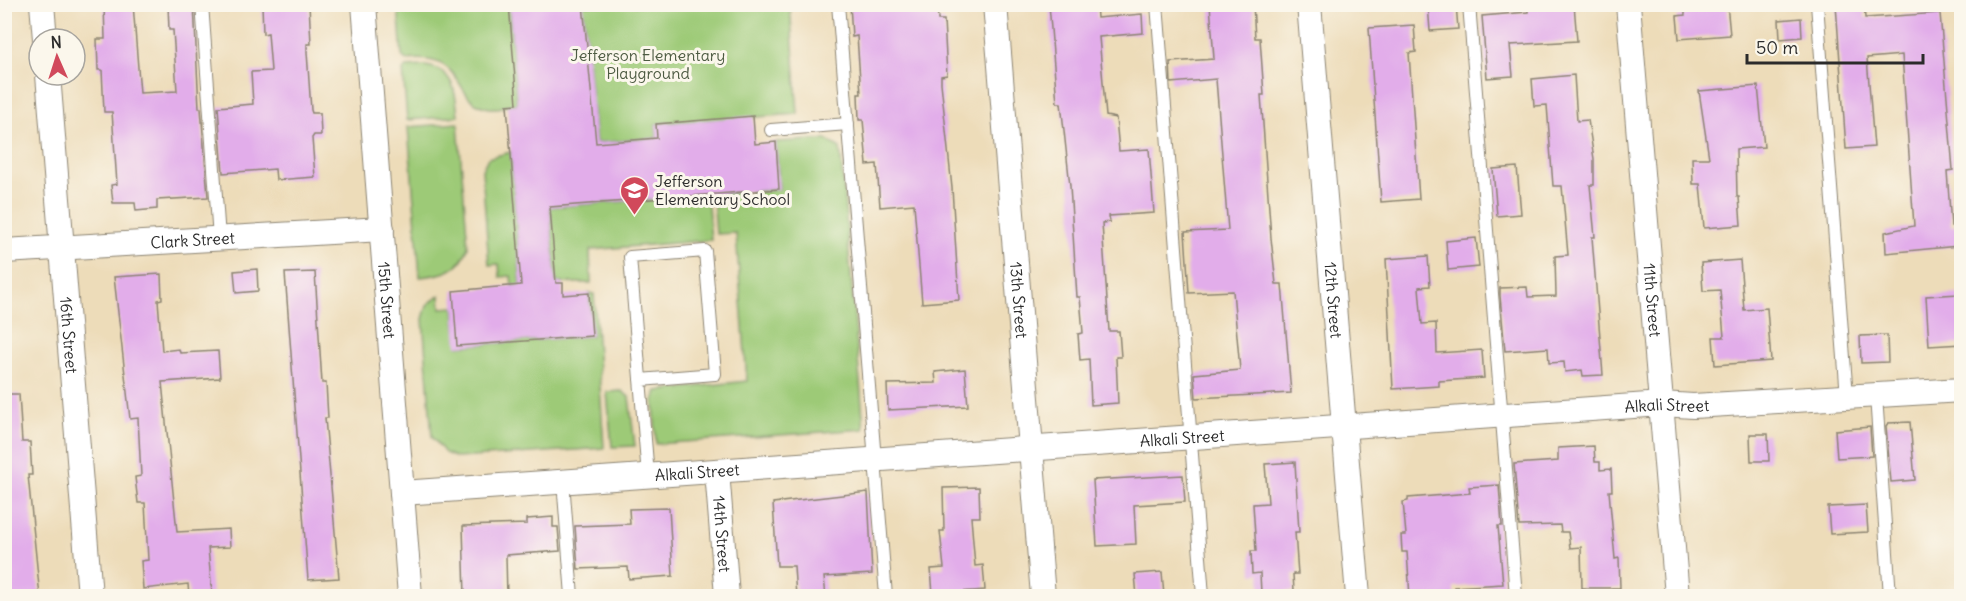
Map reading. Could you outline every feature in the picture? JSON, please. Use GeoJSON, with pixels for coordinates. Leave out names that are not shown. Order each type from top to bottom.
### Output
{"type":"FeatureCollection","features":[{"type":"Feature","properties":{"kind":"street"},"geometry":{"type":"LineString","coordinates":[[42,4],[44,27]]}},
{"type":"Feature","properties":{"kind":"street","name":"15th Street"},"geometry":{"type":"LineString","coordinates":[[364,4],[410,597]]}},
{"type":"Feature","properties":{"kind":"street","name":"13th Street"},"geometry":{"type":"LineString","coordinates":[[995,4],[1043,597]]}},
{"type":"Feature","properties":{"kind":"street","name":"12th Street"},"geometry":{"type":"LineString","coordinates":[[1309,4],[1358,597]]}},
{"type":"Feature","properties":{"kind":"street","name":"11th Street"},"geometry":{"type":"LineString","coordinates":[[1628,4],[1677,597]]}},
{"type":"Feature","properties":{"kind":"street","name":"16th Street"},"geometry":{"type":"LineString","coordinates":[[49,87],[90,597]]}},
{"type":"Feature","properties":{"kind":"street","name":"Clark Street"},"geometry":{"type":"LineString","coordinates":[[4,251],[382,229]]}},
{"type":"Feature","properties":{"kind":"street","name":"Alkali Street"},"geometry":{"type":"LineString","coordinates":[[402,493],[1662,404],[1693,405],[1847,398],[1962,390]]}},
{"type":"Feature","properties":{"kind":"street","name":"14th Street"},"geometry":{"type":"LineString","coordinates":[[717,471],[727,597]]}},
{"type":"Feature","properties":{"kind":"lane"},"geometry":{"type":"LineString","coordinates":[[202,4],[219,238]]}},
{"type":"Feature","properties":{"kind":"lane"},"geometry":{"type":"LineString","coordinates":[[838,4],[886,597]]}},
{"type":"Feature","properties":{"kind":"lane"},"geometry":{"type":"LineString","coordinates":[[1157,4],[1203,597]]}},
{"type":"Feature","properties":{"kind":"lane"},"geometry":{"type":"LineString","coordinates":[[1469,4],[1516,597]]}},
{"type":"Feature","properties":{"kind":"lane"},"geometry":{"type":"LineString","coordinates":[[1817,4],[1847,398]]}},
{"type":"Feature","properties":{"kind":"lane"},"geometry":{"type":"LineString","coordinates":[[771,130],[848,124]]}},
{"type":"Feature","properties":{"kind":"lane"},"geometry":{"type":"LineString","coordinates":[[640,380],[715,374],[705,251],[630,257],[640,380],[648,476]]}},
{"type":"Feature","properties":{"kind":"lane"},"geometry":{"type":"LineString","coordinates":[[1876,396],[1890,597]]}},
{"type":"Feature","properties":{"kind":"lane"},"geometry":{"type":"LineString","coordinates":[[562,482],[572,597]]}},
{"type":"Feature","properties":{"kind":"green space"},"geometry":{"type":"Polygon","coordinates":[[[398,5],[509,5],[517,104],[490,108],[478,104],[469,97],[450,70],[440,63],[406,60],[402,56],[398,5]]]}},
{"type":"Feature","properties":{"kind":"green space","name":"Jefferson Elementary Playground"},"geometry":{"type":"Polygon","coordinates":[[[583,5],[790,5],[798,114],[656,124],[657,138],[596,143],[583,5]]]}},
{"type":"Feature","properties":{"kind":"green space"},"geometry":{"type":"Polygon","coordinates":[[[407,67],[435,68],[448,77],[454,91],[458,116],[407,120],[403,70],[407,67]]]}},
{"type":"Feature","properties":{"kind":"green space"},"geometry":{"type":"Polygon","coordinates":[[[458,123],[468,247],[456,267],[436,275],[420,277],[408,127],[458,123]]]}},
{"type":"Feature","properties":{"kind":"green space"},"geometry":{"type":"Polygon","coordinates":[[[827,140],[840,148],[864,429],[656,444],[654,400],[657,391],[747,381],[736,233],[716,234],[713,195],[743,192],[744,195],[751,195],[751,191],[779,189],[776,142],[827,140]]]}},
{"type":"Feature","properties":{"kind":"green space"},"geometry":{"type":"Polygon","coordinates":[[[511,152],[521,286],[512,286],[511,276],[500,277],[499,264],[489,265],[482,170],[488,158],[511,152]]]}},
{"type":"Feature","properties":{"kind":"green space"},"geometry":{"type":"Polygon","coordinates":[[[707,195],[711,240],[590,250],[591,283],[556,283],[550,207],[707,195]]]}},
{"type":"Feature","properties":{"kind":"green space"},"geometry":{"type":"Polygon","coordinates":[[[589,293],[594,294],[604,448],[457,458],[445,453],[432,437],[423,319],[427,305],[440,295],[441,308],[454,307],[458,346],[592,336],[589,293]]]}},
{"type":"Feature","properties":{"kind":"green space"},"geometry":{"type":"Polygon","coordinates":[[[622,391],[629,397],[635,446],[612,447],[607,392],[622,391]]]}},
{"type":"Feature","properties":{"kind":"building"},"geometry":{"type":"Polygon","coordinates":[[[104,4],[133,4],[140,93],[177,91],[173,30],[169,30],[168,4],[194,4],[199,108],[201,108],[208,197],[157,200],[157,209],[136,211],[135,203],[113,203],[111,185],[117,184],[112,112],[104,112],[102,70],[98,70],[97,39],[105,39],[104,4]]]}},
{"type":"Feature","properties":{"kind":"building"},"geometry":{"type":"Polygon","coordinates":[[[262,4],[309,4],[311,44],[307,44],[307,52],[311,110],[312,113],[320,113],[321,135],[314,135],[312,138],[315,177],[276,180],[275,169],[223,173],[218,107],[253,104],[251,72],[271,71],[268,33],[263,34],[262,4]]]}},
{"type":"Feature","properties":{"kind":"building"},"geometry":{"type":"Polygon","coordinates":[[[509,4],[583,4],[596,143],[657,138],[656,124],[753,116],[755,144],[776,142],[779,189],[550,207],[556,283],[563,283],[563,295],[589,293],[592,336],[457,346],[453,291],[521,285],[507,105],[517,104],[509,4]]]}},
{"type":"Feature","properties":{"kind":"building"},"geometry":{"type":"Polygon","coordinates":[[[850,4],[937,4],[938,20],[944,20],[947,75],[941,76],[941,83],[952,188],[959,300],[922,303],[914,204],[880,207],[877,164],[867,165],[863,120],[859,120],[858,94],[861,94],[857,36],[852,37],[850,4]]]}},
{"type":"Feature","properties":{"kind":"building"},"geometry":{"type":"Polygon","coordinates":[[[1049,4],[1096,4],[1097,18],[1142,14],[1143,33],[1099,37],[1106,116],[1116,118],[1119,151],[1149,149],[1154,213],[1109,216],[1110,222],[1102,223],[1109,331],[1119,331],[1121,357],[1116,357],[1118,403],[1091,405],[1089,359],[1080,360],[1078,334],[1083,333],[1080,297],[1077,297],[1070,186],[1061,103],[1057,103],[1049,4]]]}},
{"type":"Feature","properties":{"kind":"building"},"geometry":{"type":"Polygon","coordinates":[[[1210,4],[1253,4],[1255,38],[1260,38],[1264,95],[1261,95],[1271,238],[1276,284],[1282,284],[1291,393],[1196,398],[1194,374],[1240,370],[1233,291],[1189,293],[1185,232],[1228,230],[1216,79],[1171,83],[1170,62],[1214,59],[1210,4]]]}},
{"type":"Feature","properties":{"kind":"building"},"geometry":{"type":"Polygon","coordinates":[[[1428,4],[1456,4],[1458,29],[1430,31],[1428,4]]]}},
{"type":"Feature","properties":{"kind":"building"},"geometry":{"type":"Polygon","coordinates":[[[1528,4],[1574,4],[1577,41],[1510,45],[1513,76],[1487,78],[1482,16],[1528,12],[1528,4]]]}},
{"type":"Feature","properties":{"kind":"building"},"geometry":{"type":"Polygon","coordinates":[[[1685,4],[1727,4],[1730,35],[1679,39],[1677,16],[1685,15],[1685,4]]]}},
{"type":"Feature","properties":{"kind":"building"},"geometry":{"type":"Polygon","coordinates":[[[1836,4],[1864,4],[1865,18],[1940,13],[1953,170],[1947,171],[1951,226],[1956,226],[1958,246],[1886,253],[1885,232],[1914,226],[1902,55],[1867,58],[1874,147],[1846,149],[1836,4]]]}},
{"type":"Feature","properties":{"kind":"building"},"geometry":{"type":"Polygon","coordinates":[[[1801,18],[1802,37],[1780,39],[1779,20],[1801,18]]]}},
{"type":"Feature","properties":{"kind":"building"},"geometry":{"type":"Polygon","coordinates":[[[1414,25],[1416,52],[1409,53],[1419,199],[1381,202],[1369,28],[1414,25]]]}},
{"type":"Feature","properties":{"kind":"building"},"geometry":{"type":"Polygon","coordinates":[[[1574,75],[1577,121],[1588,120],[1594,159],[1594,185],[1590,185],[1595,237],[1592,237],[1603,375],[1583,376],[1582,370],[1565,372],[1564,362],[1549,363],[1548,348],[1505,351],[1500,288],[1527,287],[1528,297],[1556,296],[1555,256],[1568,255],[1562,186],[1553,186],[1547,105],[1534,106],[1532,79],[1574,75]]]}},
{"type":"Feature","properties":{"kind":"building"},"geometry":{"type":"Polygon","coordinates":[[[1758,86],[1764,147],[1736,149],[1737,197],[1739,197],[1741,225],[1704,228],[1700,184],[1693,184],[1692,158],[1709,158],[1699,91],[1758,86]]]}},
{"type":"Feature","properties":{"kind":"building"},"geometry":{"type":"Polygon","coordinates":[[[1517,167],[1521,214],[1497,216],[1493,169],[1517,167]]]}},
{"type":"Feature","properties":{"kind":"building"},"geometry":{"type":"Polygon","coordinates":[[[1476,238],[1479,267],[1448,270],[1446,241],[1476,238]]]}},
{"type":"Feature","properties":{"kind":"building"},"geometry":{"type":"Polygon","coordinates":[[[1428,256],[1430,286],[1419,287],[1422,324],[1436,323],[1437,353],[1482,350],[1484,378],[1439,381],[1439,386],[1393,389],[1386,259],[1428,256]]]}},
{"type":"Feature","properties":{"kind":"building"},"geometry":{"type":"Polygon","coordinates":[[[1740,260],[1744,310],[1767,308],[1771,361],[1715,365],[1713,337],[1724,337],[1720,290],[1703,291],[1701,263],[1740,260]]]}},
{"type":"Feature","properties":{"kind":"building"},"geometry":{"type":"Polygon","coordinates":[[[257,269],[258,291],[236,293],[234,271],[257,269]]]}},
{"type":"Feature","properties":{"kind":"building"},"geometry":{"type":"Polygon","coordinates":[[[315,272],[322,383],[326,383],[328,418],[325,418],[339,578],[308,580],[285,273],[315,272]]]}},
{"type":"Feature","properties":{"kind":"building"},"geometry":{"type":"Polygon","coordinates":[[[161,274],[162,299],[158,300],[162,351],[179,349],[180,353],[218,351],[220,378],[162,382],[177,532],[229,529],[230,547],[208,548],[212,594],[189,596],[188,584],[143,589],[141,561],[148,560],[145,503],[138,503],[135,477],[141,476],[138,418],[130,419],[114,277],[161,274]]]}},
{"type":"Feature","properties":{"kind":"building"},"geometry":{"type":"Polygon","coordinates":[[[1959,294],[1962,344],[1929,346],[1926,296],[1959,294]]]}},
{"type":"Feature","properties":{"kind":"building"},"geometry":{"type":"Polygon","coordinates":[[[1887,335],[1888,362],[1861,363],[1860,336],[1887,335]]]}},
{"type":"Feature","properties":{"kind":"building"},"geometry":{"type":"Polygon","coordinates":[[[965,369],[968,406],[888,410],[887,384],[936,383],[935,372],[965,369]]]}},
{"type":"Feature","properties":{"kind":"building"},"geometry":{"type":"Polygon","coordinates":[[[4,394],[19,394],[22,442],[30,442],[32,475],[28,475],[40,597],[4,597],[4,394]]]}},
{"type":"Feature","properties":{"kind":"building"},"geometry":{"type":"Polygon","coordinates":[[[1910,422],[1915,480],[1891,482],[1886,426],[1888,423],[1910,422]]]}},
{"type":"Feature","properties":{"kind":"building"},"geometry":{"type":"Polygon","coordinates":[[[1870,427],[1872,456],[1837,458],[1835,430],[1870,427]]]}},
{"type":"Feature","properties":{"kind":"building"},"geometry":{"type":"Polygon","coordinates":[[[1750,434],[1768,434],[1769,461],[1751,461],[1750,434]]]}},
{"type":"Feature","properties":{"kind":"building"},"geometry":{"type":"Polygon","coordinates":[[[1594,446],[1595,462],[1600,462],[1600,470],[1611,469],[1612,491],[1609,491],[1615,559],[1619,558],[1620,588],[1582,588],[1581,547],[1570,548],[1568,532],[1561,532],[1560,525],[1519,526],[1514,464],[1558,461],[1558,448],[1594,446]]]}},
{"type":"Feature","properties":{"kind":"building"},"geometry":{"type":"Polygon","coordinates":[[[1295,462],[1299,532],[1295,532],[1298,574],[1293,574],[1294,591],[1261,593],[1260,573],[1252,574],[1251,551],[1256,551],[1253,504],[1268,503],[1265,464],[1295,462]]]}},
{"type":"Feature","properties":{"kind":"building"},"geometry":{"type":"Polygon","coordinates":[[[1183,475],[1185,502],[1134,505],[1136,544],[1097,546],[1093,480],[1183,475]]]}},
{"type":"Feature","properties":{"kind":"building"},"geometry":{"type":"Polygon","coordinates":[[[1499,485],[1502,526],[1498,526],[1503,584],[1454,587],[1454,597],[1410,597],[1407,552],[1402,552],[1401,535],[1406,535],[1403,502],[1408,501],[1408,498],[1470,493],[1469,487],[1499,485]]]}},
{"type":"Feature","properties":{"kind":"building"},"geometry":{"type":"Polygon","coordinates":[[[979,487],[980,517],[971,517],[975,566],[983,565],[985,590],[933,594],[931,569],[944,568],[940,531],[944,531],[943,488],[979,487]]]}},
{"type":"Feature","properties":{"kind":"building"},"geometry":{"type":"Polygon","coordinates":[[[868,492],[872,574],[824,577],[826,597],[796,597],[794,566],[777,566],[773,503],[868,492]]]}},
{"type":"Feature","properties":{"kind":"building"},"geometry":{"type":"Polygon","coordinates":[[[1866,505],[1868,532],[1830,534],[1828,507],[1866,505]]]}},
{"type":"Feature","properties":{"kind":"building"},"geometry":{"type":"Polygon","coordinates":[[[669,508],[673,576],[629,579],[628,567],[578,569],[575,526],[630,524],[629,509],[669,508]]]}},
{"type":"Feature","properties":{"kind":"building"},"geometry":{"type":"Polygon","coordinates":[[[553,517],[553,527],[558,527],[560,551],[506,555],[507,597],[465,597],[463,526],[527,524],[527,519],[553,517]]]}},
{"type":"Feature","properties":{"kind":"building"},"geometry":{"type":"Polygon","coordinates":[[[1162,572],[1164,596],[1137,597],[1135,574],[1162,572]]]}},
{"type":"Feature","properties":{"kind":"place","name":"Jefferson Elementary School"},"geometry":{"type":"Point","coordinates":[634,216]}}]}
